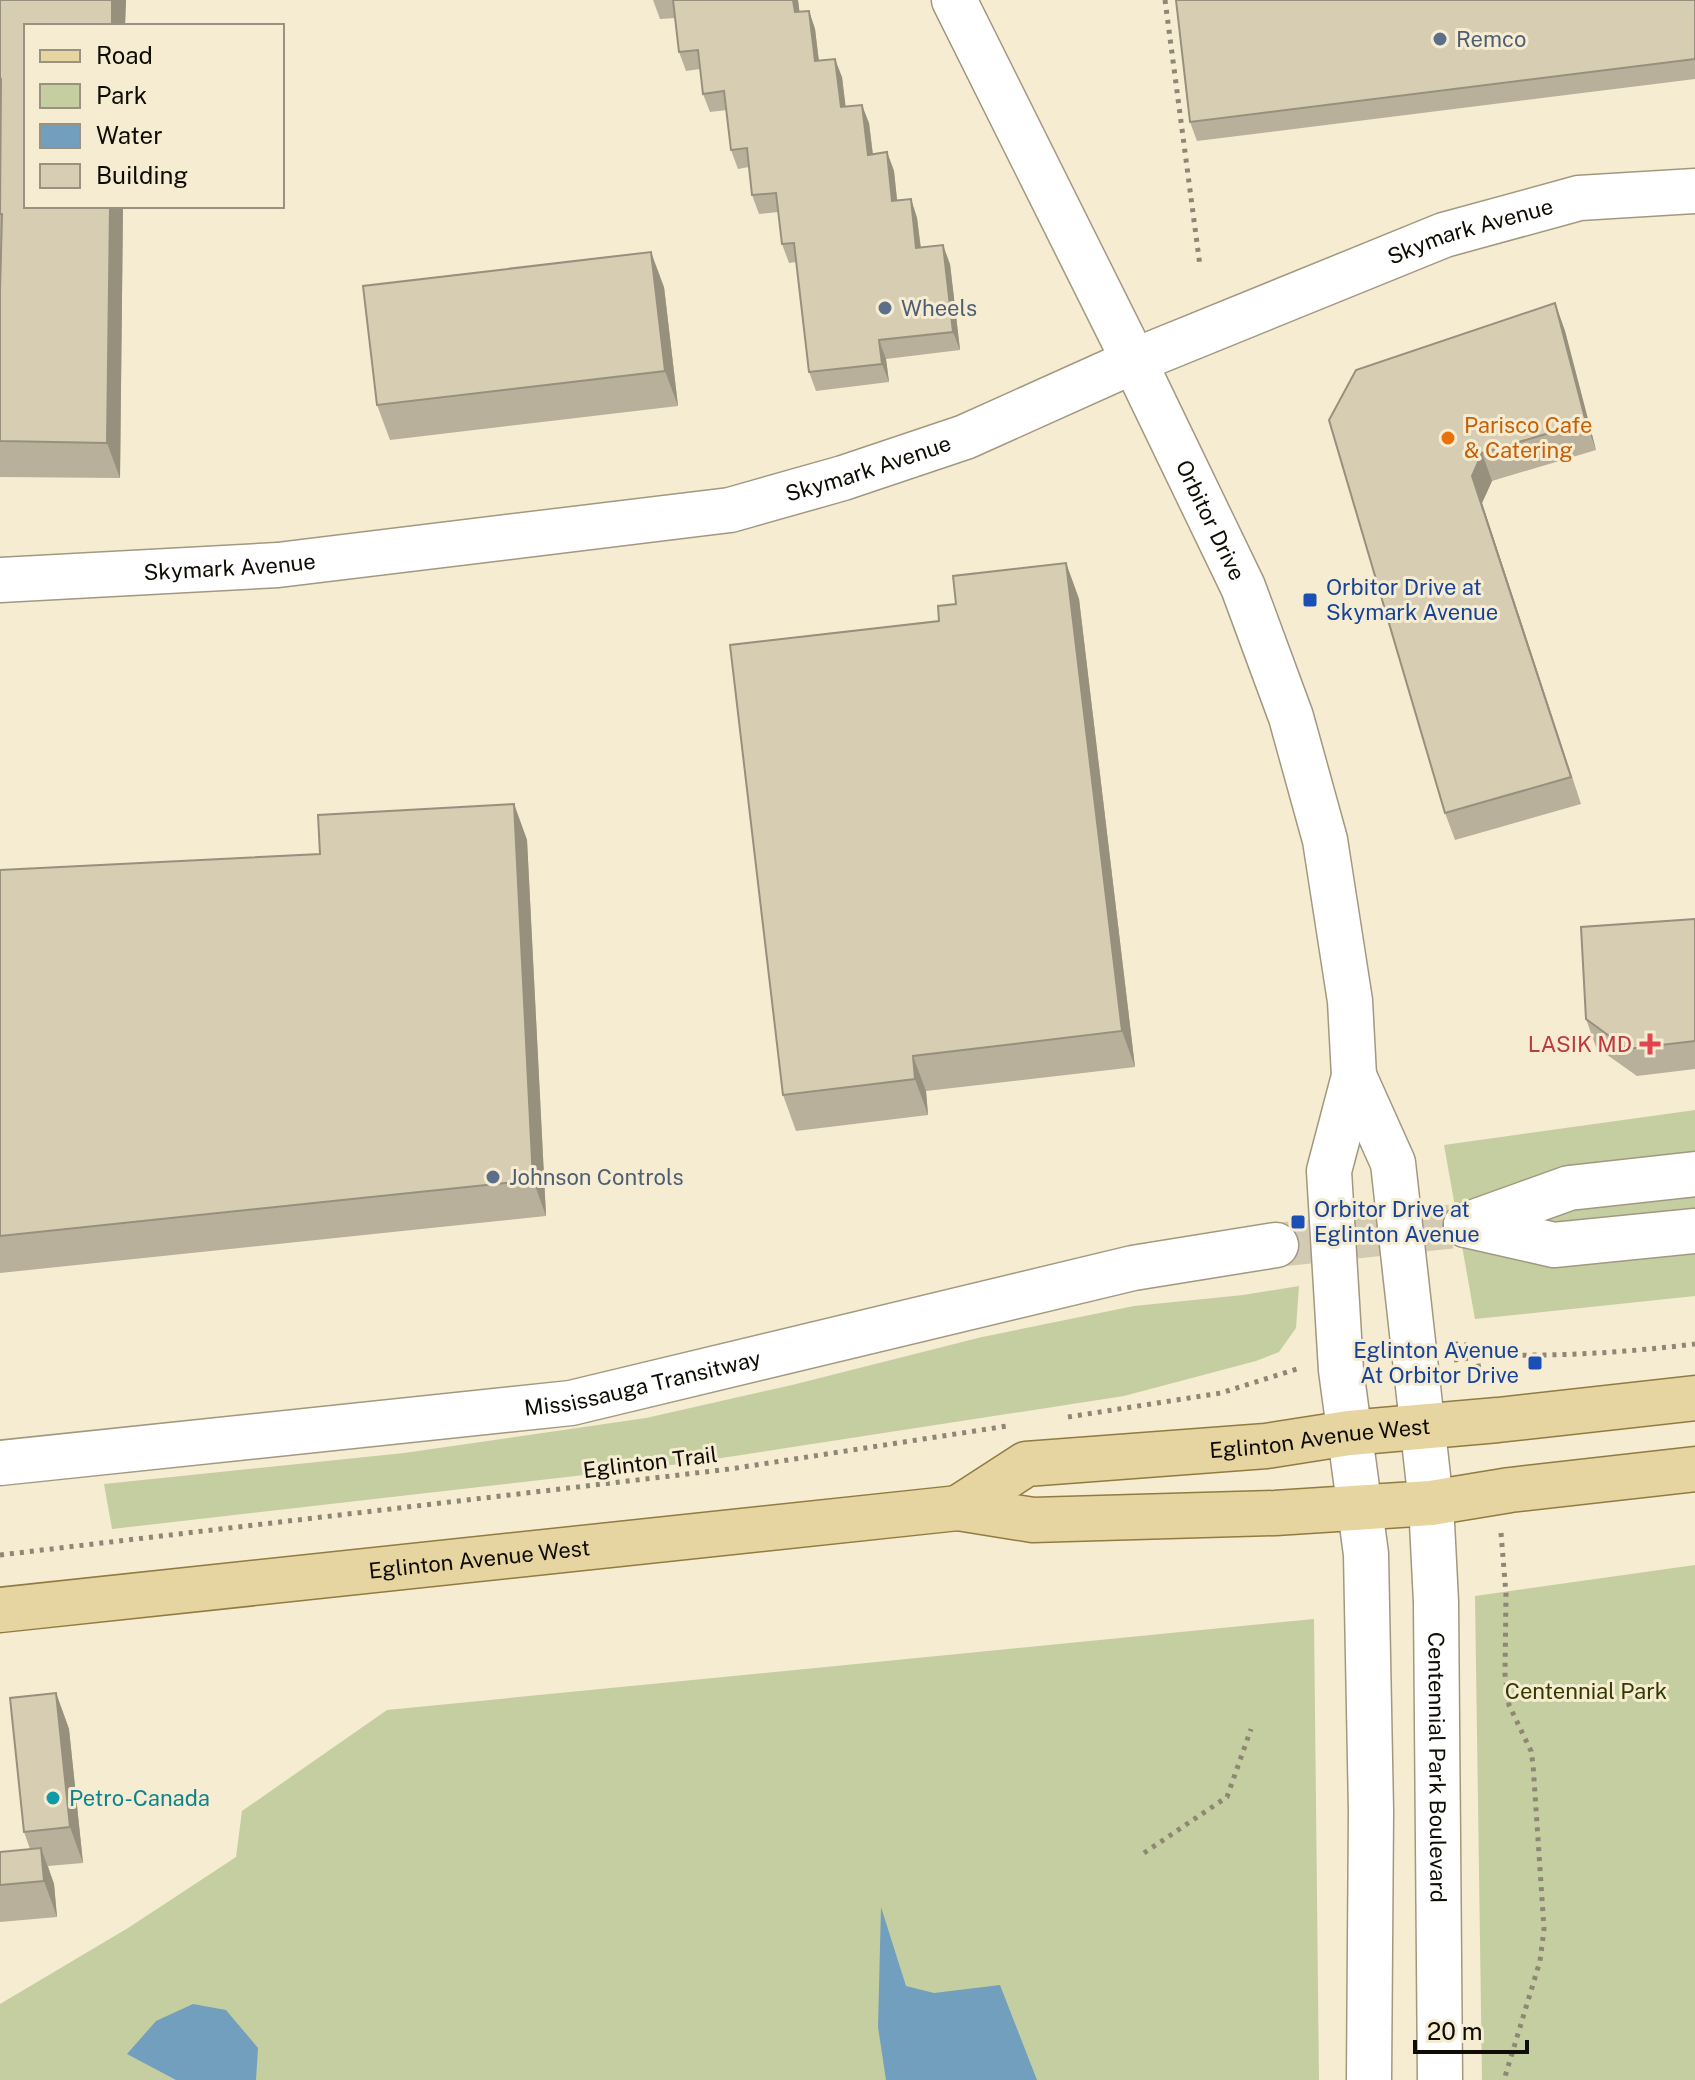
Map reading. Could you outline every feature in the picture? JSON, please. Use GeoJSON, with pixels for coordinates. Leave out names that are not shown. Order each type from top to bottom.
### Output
{"type":"FeatureCollection","features":[{"type":"Feature","properties":{"kind":"main road","name":"Eglinton Avenue West"},"geometry":{"type":"LineString","coordinates":[[0,1610],[958,1508],[1033,1520],[1354,1470],[1425,1442],[1695,1398]]}},
{"type":"Feature","properties":{"kind":"main road","name":"Eglinton Avenue West"},"geometry":{"type":"LineString","coordinates":[[958,1508],[1026,1464],[1266,1446],[1354,1470],[1431,1503],[1510,1490],[1695,1469]]}},
{"type":"Feature","properties":{"kind":"street","name":"Orbitor Drive"},"geometry":{"type":"LineString","coordinates":[[954,0],[1243,587],[1291,717],[1325,840],[1350,1001],[1354,1076],[1329,1171],[1341,1370],[1354,1470]]}},
{"type":"Feature","properties":{"kind":"street","name":"Skymark Avenue"},"geometry":{"type":"LineString","coordinates":[[0,580],[278,565],[730,510],[843,478],[965,437],[1134,361],[1444,235],[1579,198],[1695,191]]}},
{"type":"Feature","properties":{"kind":"street","name":"Orbitor Drive"},"geometry":{"type":"LineString","coordinates":[[1354,1076],[1393,1163],[1425,1442]]}},
{"type":"Feature","properties":{"kind":"street"},"geometry":{"type":"LineString","coordinates":[[1695,1174],[1569,1188],[1466,1225],[1554,1245],[1695,1231]]}},
{"type":"Feature","properties":{"kind":"street","name":"Mississauga Transitway"},"geometry":{"type":"LineString","coordinates":[[0,1463],[571,1403],[1133,1268],[1276,1245]]}},
{"type":"Feature","properties":{"kind":"street","name":"Centennial Park Boulevard"},"geometry":{"type":"LineString","coordinates":[[1425,1442],[1436,1602],[1440,2080]]}},
{"type":"Feature","properties":{"kind":"street"},"geometry":{"type":"LineString","coordinates":[[1354,1470],[1366,1554],[1369,1627],[1369,2080]]}},
{"type":"Feature","properties":{"kind":"path"},"geometry":{"type":"LineString","coordinates":[[1165,0],[1200,266]]}},
{"type":"Feature","properties":{"kind":"path"},"geometry":{"type":"LineString","coordinates":[[1463,1343],[1487,1355],[1530,1356],[1605,1355],[1695,1344]]}},
{"type":"Feature","properties":{"kind":"path"},"geometry":{"type":"LineString","coordinates":[[1057,1418],[1221,1393],[1299,1369]]}},
{"type":"Feature","properties":{"kind":"path","name":"Eglinton Trail"},"geometry":{"type":"LineString","coordinates":[[0,1555],[730,1469],[1010,1425]]}},
{"type":"Feature","properties":{"kind":"path"},"geometry":{"type":"LineString","coordinates":[[1501,1535],[1506,1594],[1505,1674],[1509,1705],[1531,1751],[1533,1764],[1544,1929],[1540,1961],[1504,2080]]}},
{"type":"Feature","properties":{"kind":"path"},"geometry":{"type":"LineString","coordinates":[[1144,1853],[1227,1797],[1251,1729]]}},
{"type":"Feature","properties":{"kind":"green space"},"geometry":{"type":"Polygon","coordinates":[[[1695,1110],[1695,1296],[1475,1319],[1444,1145],[1695,1110]]]}},
{"type":"Feature","properties":{"kind":"green space"},"geometry":{"type":"Polygon","coordinates":[[[1299,1286],[1296,1328],[1279,1352],[1124,1396],[689,1463],[112,1529],[104,1484],[404,1453],[646,1418],[982,1337],[1134,1306],[1299,1286]]]}},
{"type":"Feature","properties":{"kind":"green space","name":"Centennial Park"},"geometry":{"type":"Polygon","coordinates":[[[1695,1565],[1695,2080],[1482,2080],[1475,1596],[1695,1565]]]}},
{"type":"Feature","properties":{"kind":"green space"},"geometry":{"type":"Polygon","coordinates":[[[1314,1619],[1319,2080],[0,2080],[0,2004],[128,1928],[236,1857],[242,1811],[387,1710],[1314,1619]]]}},
{"type":"Feature","properties":{"kind":"water"},"geometry":{"type":"Polygon","coordinates":[[[881,1907],[906,1986],[934,1993],[1000,1985],[1037,2080],[886,2080],[878,2027],[881,1907]]]}},
{"type":"Feature","properties":{"kind":"water"},"geometry":{"type":"Polygon","coordinates":[[[193,2004],[226,2010],[258,2048],[256,2080],[176,2080],[127,2054],[156,2021],[193,2004]]]}},
{"type":"Feature","properties":{"kind":"building"},"geometry":{"type":"Polygon","coordinates":[[[0,0],[112,0],[112,24],[24,24],[24,208],[110,208],[107,443],[0,441],[0,0]]]}},
{"type":"Feature","properties":{"kind":"building"},"geometry":{"type":"Polygon","coordinates":[[[673,0],[793,0],[795,12],[809,11],[815,61],[835,59],[841,107],[862,105],[868,155],[887,152],[892,201],[911,199],[916,248],[943,245],[953,332],[879,340],[882,364],[809,372],[794,243],[782,244],[776,193],[752,195],[747,148],[731,150],[724,91],[703,94],[698,50],[679,52],[673,0]]]}},
{"type":"Feature","properties":{"kind":"building","name":"Remco"},"geometry":{"type":"Polygon","coordinates":[[[1176,0],[1695,0],[1695,59],[1190,122],[1176,0]]]}},
{"type":"Feature","properties":{"kind":"building"},"geometry":{"type":"Polygon","coordinates":[[[651,252],[665,371],[377,405],[363,286],[651,252]]]}},
{"type":"Feature","properties":{"kind":"building"},"geometry":{"type":"Polygon","coordinates":[[[1555,303],[1586,422],[1482,453],[1472,476],[1571,777],[1445,813],[1329,420],[1356,370],[1555,303]]]}},
{"type":"Feature","properties":{"kind":"building"},"geometry":{"type":"Polygon","coordinates":[[[1066,563],[1122,1031],[913,1056],[915,1079],[783,1095],[730,645],[939,621],[938,606],[956,604],[953,576],[1066,563]]]}},
{"type":"Feature","properties":{"kind":"building"},"geometry":{"type":"Polygon","coordinates":[[[514,804],[533,1180],[0,1236],[0,870],[320,854],[318,815],[514,804]]]}},
{"type":"Feature","properties":{"kind":"building"},"geometry":{"type":"Polygon","coordinates":[[[1695,919],[1695,1041],[1627,1049],[1586,1019],[1581,927],[1695,919]]]}},
{"type":"Feature","properties":{"kind":"building"},"geometry":{"type":"Polygon","coordinates":[[[56,1693],[70,1827],[24,1832],[10,1698],[56,1693]]]}},
{"type":"Feature","properties":{"kind":"building"},"geometry":{"type":"Polygon","coordinates":[[[41,1848],[44,1881],[0,1885],[0,1852],[41,1848]]]}},
{"type":"Feature","properties":{"kind":"tunnel"},"geometry":{"type":"LineString","coordinates":[[1276,1245],[1466,1225]]}},
{"type":"Feature","properties":{"kind":"place","name":"Remco"},"geometry":{"type":"Point","coordinates":[1440,39]}},
{"type":"Feature","properties":{"kind":"place","name":"Wheels"},"geometry":{"type":"Point","coordinates":[885,308]}},
{"type":"Feature","properties":{"kind":"place","name":"Parisco Cafe & Catering"},"geometry":{"type":"Point","coordinates":[1448,438]}},
{"type":"Feature","properties":{"kind":"place","name":"Orbitor Drive at Skymark Avenue"},"geometry":{"type":"Point","coordinates":[1310,600]}},
{"type":"Feature","properties":{"kind":"place","name":"LASIK MD"},"geometry":{"type":"Point","coordinates":[1650,1044]}},
{"type":"Feature","properties":{"kind":"place","name":"Johnson Controls"},"geometry":{"type":"Point","coordinates":[493,1177]}},
{"type":"Feature","properties":{"kind":"place","name":"Orbitor Drive at Eglinton Avenue"},"geometry":{"type":"Point","coordinates":[1298,1222]}},
{"type":"Feature","properties":{"kind":"place","name":"Eglinton Avenue At Orbitor Drive"},"geometry":{"type":"Point","coordinates":[1535,1363]}},
{"type":"Feature","properties":{"kind":"place","name":"Petro-Canada"},"geometry":{"type":"Point","coordinates":[53,1798]}}]}
